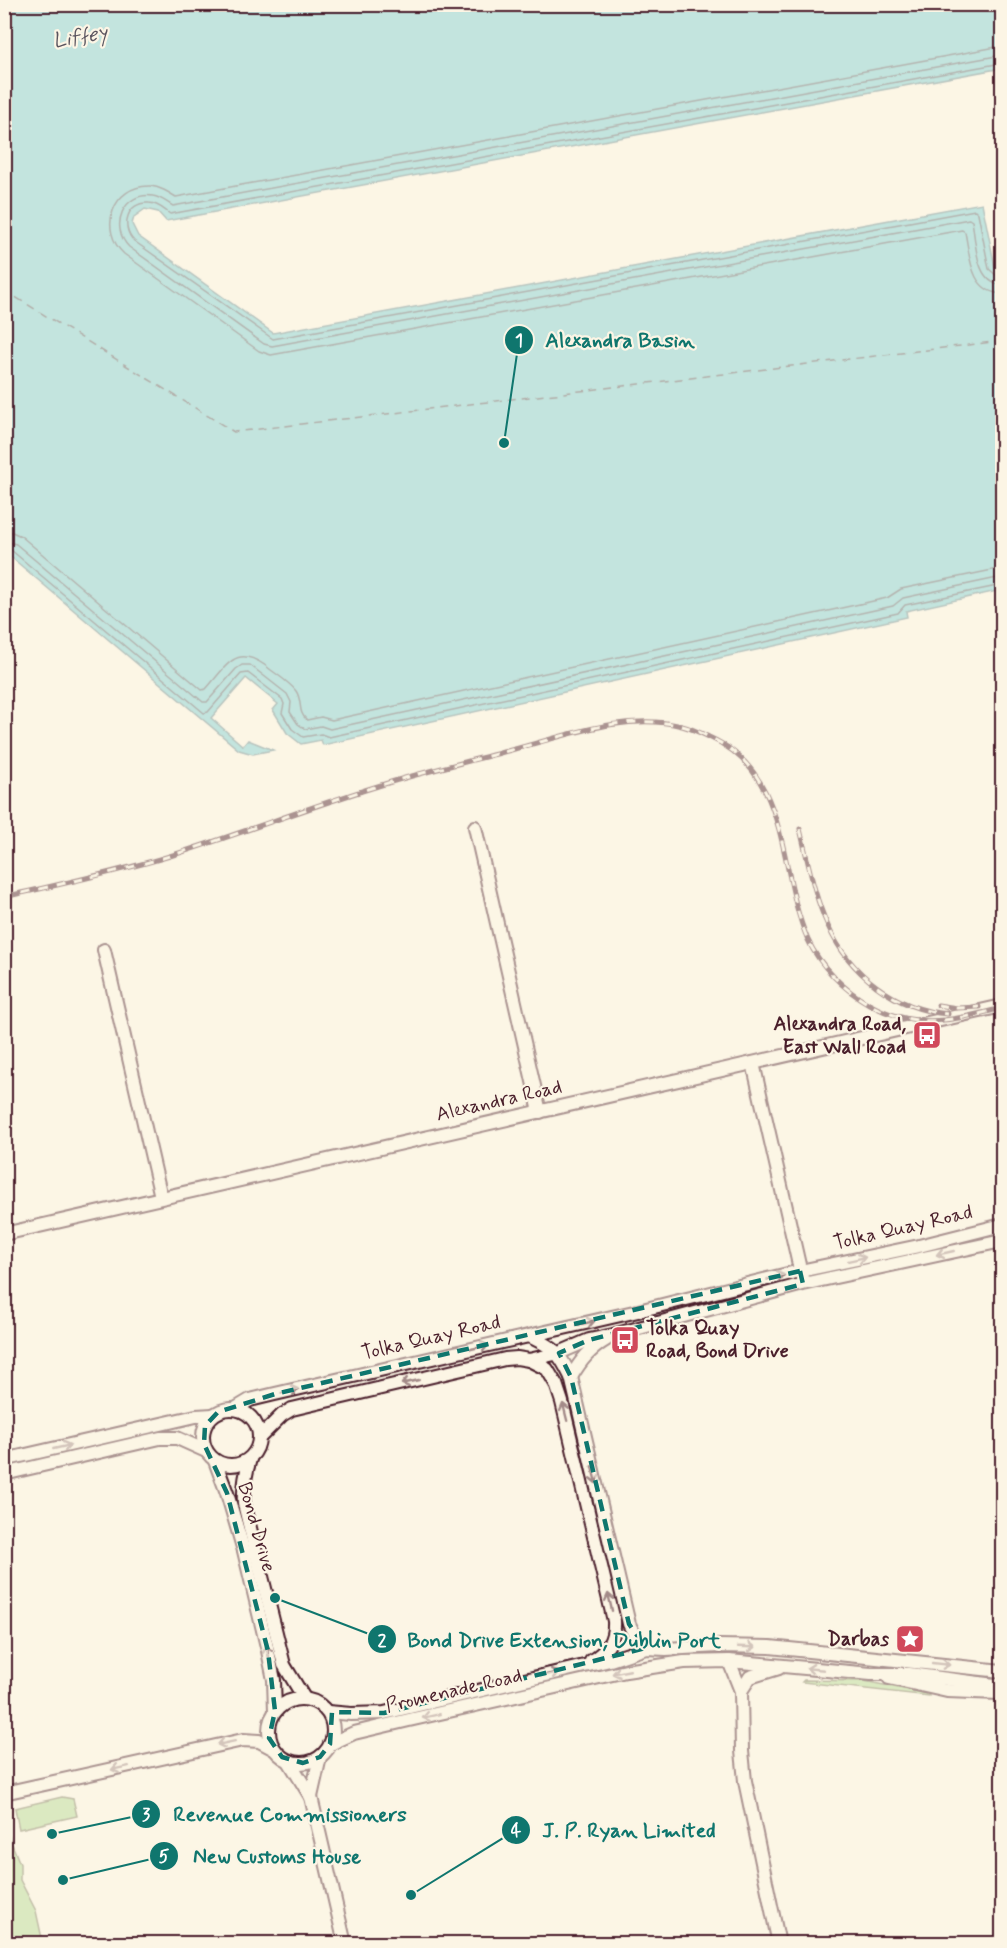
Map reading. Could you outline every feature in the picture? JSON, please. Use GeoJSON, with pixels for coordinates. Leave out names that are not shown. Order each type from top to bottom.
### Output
{"type":"FeatureCollection","features":[{"type":"Feature","properties":{"kind":"street"},"geometry":{"type":"LineString","coordinates":[[476,827],[540,1112]]}},
{"type":"Feature","properties":{"kind":"street"},"geometry":{"type":"LineString","coordinates":[[104,950],[161,1197]]}},
{"type":"Feature","properties":{"kind":"street","name":"Alexandra Road"},"geometry":{"type":"LineString","coordinates":[[4,1234],[1002,1006]]}},
{"type":"Feature","properties":{"kind":"street"},"geometry":{"type":"LineString","coordinates":[[753,1063],[803,1284]]}},
{"type":"Feature","properties":{"kind":"street","name":"Tolka Quay Road"},"geometry":{"type":"LineString","coordinates":[[235,1409],[250,1400],[1002,1225]]}},
{"type":"Feature","properties":{"kind":"street","name":"Tolka Quay Road"},"geometry":{"type":"LineString","coordinates":[[260,1437],[276,1420],[292,1409],[505,1359],[529,1360],[559,1353],[589,1340],[642,1328],[803,1284],[1002,1240]]}},
{"type":"Feature","properties":{"kind":"street"},"geometry":{"type":"LineString","coordinates":[[638,1311],[642,1328]]}},
{"type":"Feature","properties":{"kind":"street"},"geometry":{"type":"LineString","coordinates":[[571,1377],[580,1361],[591,1349],[613,1335]]}},
{"type":"Feature","properties":{"kind":"street"},"geometry":{"type":"LineString","coordinates":[[529,1336],[559,1353],[571,1377],[629,1624],[638,1642],[646,1648],[770,1647],[1002,1671]]}},
{"type":"Feature","properties":{"kind":"street"},"geometry":{"type":"LineString","coordinates":[[529,1360],[547,1370],[556,1384],[562,1402],[614,1621],[609,1646],[602,1654],[583,1667]]}},
{"type":"Feature","properties":{"kind":"street"},"geometry":{"type":"LineString","coordinates":[[4,1460],[235,1409],[243,1411],[255,1422],[260,1437],[259,1447],[250,1460],[237,1465],[229,1466],[177,1438],[160,1438],[4,1474]]}},
{"type":"Feature","properties":{"kind":"street"},"geometry":{"type":"LineString","coordinates":[[210,1456],[203,1435],[205,1426],[213,1415]]}},
{"type":"Feature","properties":{"kind":"street","name":"Bond Drive"},"geometry":{"type":"LineString","coordinates":[[210,1456],[227,1493],[243,1551],[274,1680],[275,1711]]}},
{"type":"Feature","properties":{"kind":"street","name":"Bond Drive"},"geometry":{"type":"LineString","coordinates":[[250,1460],[245,1475],[244,1504],[284,1665],[304,1698]]}},
{"type":"Feature","properties":{"kind":"street","name":"Promenade Road"},"geometry":{"type":"LineString","coordinates":[[328,1712],[384,1713],[583,1667],[646,1648]]}},
{"type":"Feature","properties":{"kind":"street"},"geometry":{"type":"LineString","coordinates":[[729,1661],[741,1691],[745,1781],[779,1944]]}},
{"type":"Feature","properties":{"kind":"street","name":"Promenade Road"},"geometry":{"type":"LineString","coordinates":[[330,1744],[354,1734],[626,1671],[684,1662],[729,1661],[873,1674],[909,1674],[1002,1686]]}},
{"type":"Feature","properties":{"kind":"street"},"geometry":{"type":"LineString","coordinates":[[741,1691],[750,1677],[786,1666]]}},
{"type":"Feature","properties":{"kind":"street","name":"Promenade Road"},"geometry":{"type":"LineString","coordinates":[[873,1674],[947,1691],[1002,1693]]}},
{"type":"Feature","properties":{"kind":"street"},"geometry":{"type":"LineString","coordinates":[[274,1749],[268,1731],[271,1718],[275,1711],[290,1700],[304,1698],[315,1702],[328,1712],[333,1724],[333,1735],[330,1744],[320,1757],[311,1797]]}},
{"type":"Feature","properties":{"kind":"street"},"geometry":{"type":"LineString","coordinates":[[4,1793],[243,1740],[259,1742],[274,1749],[289,1761],[311,1797],[345,1944]]}},
{"type":"Feature","properties":{"kind":"street"},"geometry":{"type":"LineString","coordinates":[[289,1761],[303,1763],[320,1757]]}},
{"type":"Feature","properties":{"kind":"highlighted area"},"geometry":{"type":"Polygon","coordinates":[[[800,1271],[803,1284],[589,1340],[559,1353],[571,1377],[629,1624],[646,1648],[384,1713],[332,1712],[330,1744],[320,1757],[303,1763],[282,1757],[269,1738],[275,1711],[268,1651],[227,1493],[204,1444],[205,1426],[218,1412],[275,1394],[800,1271]]]}},
{"type":"Feature","properties":{"kind":"green space"},"geometry":{"type":"Polygon","coordinates":[[[804,1680],[864,1681],[929,1694],[929,1696],[802,1682],[804,1680]]]}},
{"type":"Feature","properties":{"kind":"green space"},"geometry":{"type":"Polygon","coordinates":[[[62,1797],[73,1799],[77,1816],[19,1829],[15,1808],[62,1797]]]}},
{"type":"Feature","properties":{"kind":"green space"},"geometry":{"type":"Polygon","coordinates":[[[5,1827],[20,1864],[20,1880],[36,1911],[43,1943],[5,1943],[5,1827]]]}},
{"type":"Feature","properties":{"kind":"water","name":"Liffey"},"geometry":{"type":"Polygon","coordinates":[[[5,4],[1002,5],[1002,68],[166,221],[158,212],[145,209],[134,217],[132,224],[138,236],[273,333],[982,203],[995,267],[1002,273],[1002,590],[906,611],[907,617],[323,745],[321,740],[301,744],[287,733],[273,710],[278,704],[246,678],[211,718],[243,746],[248,740],[273,750],[253,754],[239,750],[5,552],[5,4]]]}},
{"type":"Feature","properties":{"kind":"ferry route"},"geometry":{"type":"LineString","coordinates":[[4,290],[234,432],[1002,341]]}},
{"type":"Feature","properties":{"kind":"railway"},"geometry":{"type":"LineString","coordinates":[[4,897],[152,861],[395,781],[574,733],[617,724],[661,722],[685,727],[709,737],[736,753],[755,774],[769,799],[778,826],[798,913],[808,940],[819,959],[842,984],[878,1009],[914,1020],[951,1019],[1002,1008]]}},
{"type":"Feature","properties":{"kind":"railway"},"geometry":{"type":"LineString","coordinates":[[800,829],[823,915],[848,959],[876,986],[893,997],[929,1011],[948,1014]]}},
{"type":"Feature","properties":{"kind":"railway"},"geometry":{"type":"LineString","coordinates":[[938,1005],[957,1008],[979,1007]]}},
{"type":"Feature","properties":{"kind":"place","name":"Alexandra Basin"},"geometry":{"type":"Point","coordinates":[504,443]}},
{"type":"Feature","properties":{"kind":"place","name":"Alexandra Road, East Wall Road"},"geometry":{"type":"Point","coordinates":[927,1035]}},
{"type":"Feature","properties":{"kind":"place","name":"Tolka Quay Road, Bond Drive"},"geometry":{"type":"Point","coordinates":[625,1340]}},
{"type":"Feature","properties":{"kind":"place","name":"Bond Drive Extension, Dublin Port"},"geometry":{"type":"Point","coordinates":[275,1598]}},
{"type":"Feature","properties":{"kind":"place","name":"Darbas"},"geometry":{"type":"Point","coordinates":[910,1639]}},
{"type":"Feature","properties":{"kind":"place","name":"Revenue Commissioners"},"geometry":{"type":"Point","coordinates":[52,1834]}},
{"type":"Feature","properties":{"kind":"place","name":"New Customs House"},"geometry":{"type":"Point","coordinates":[63,1880]}},
{"type":"Feature","properties":{"kind":"place","name":"J. P. Ryan Limited"},"geometry":{"type":"Point","coordinates":[411,1895]}}]}
